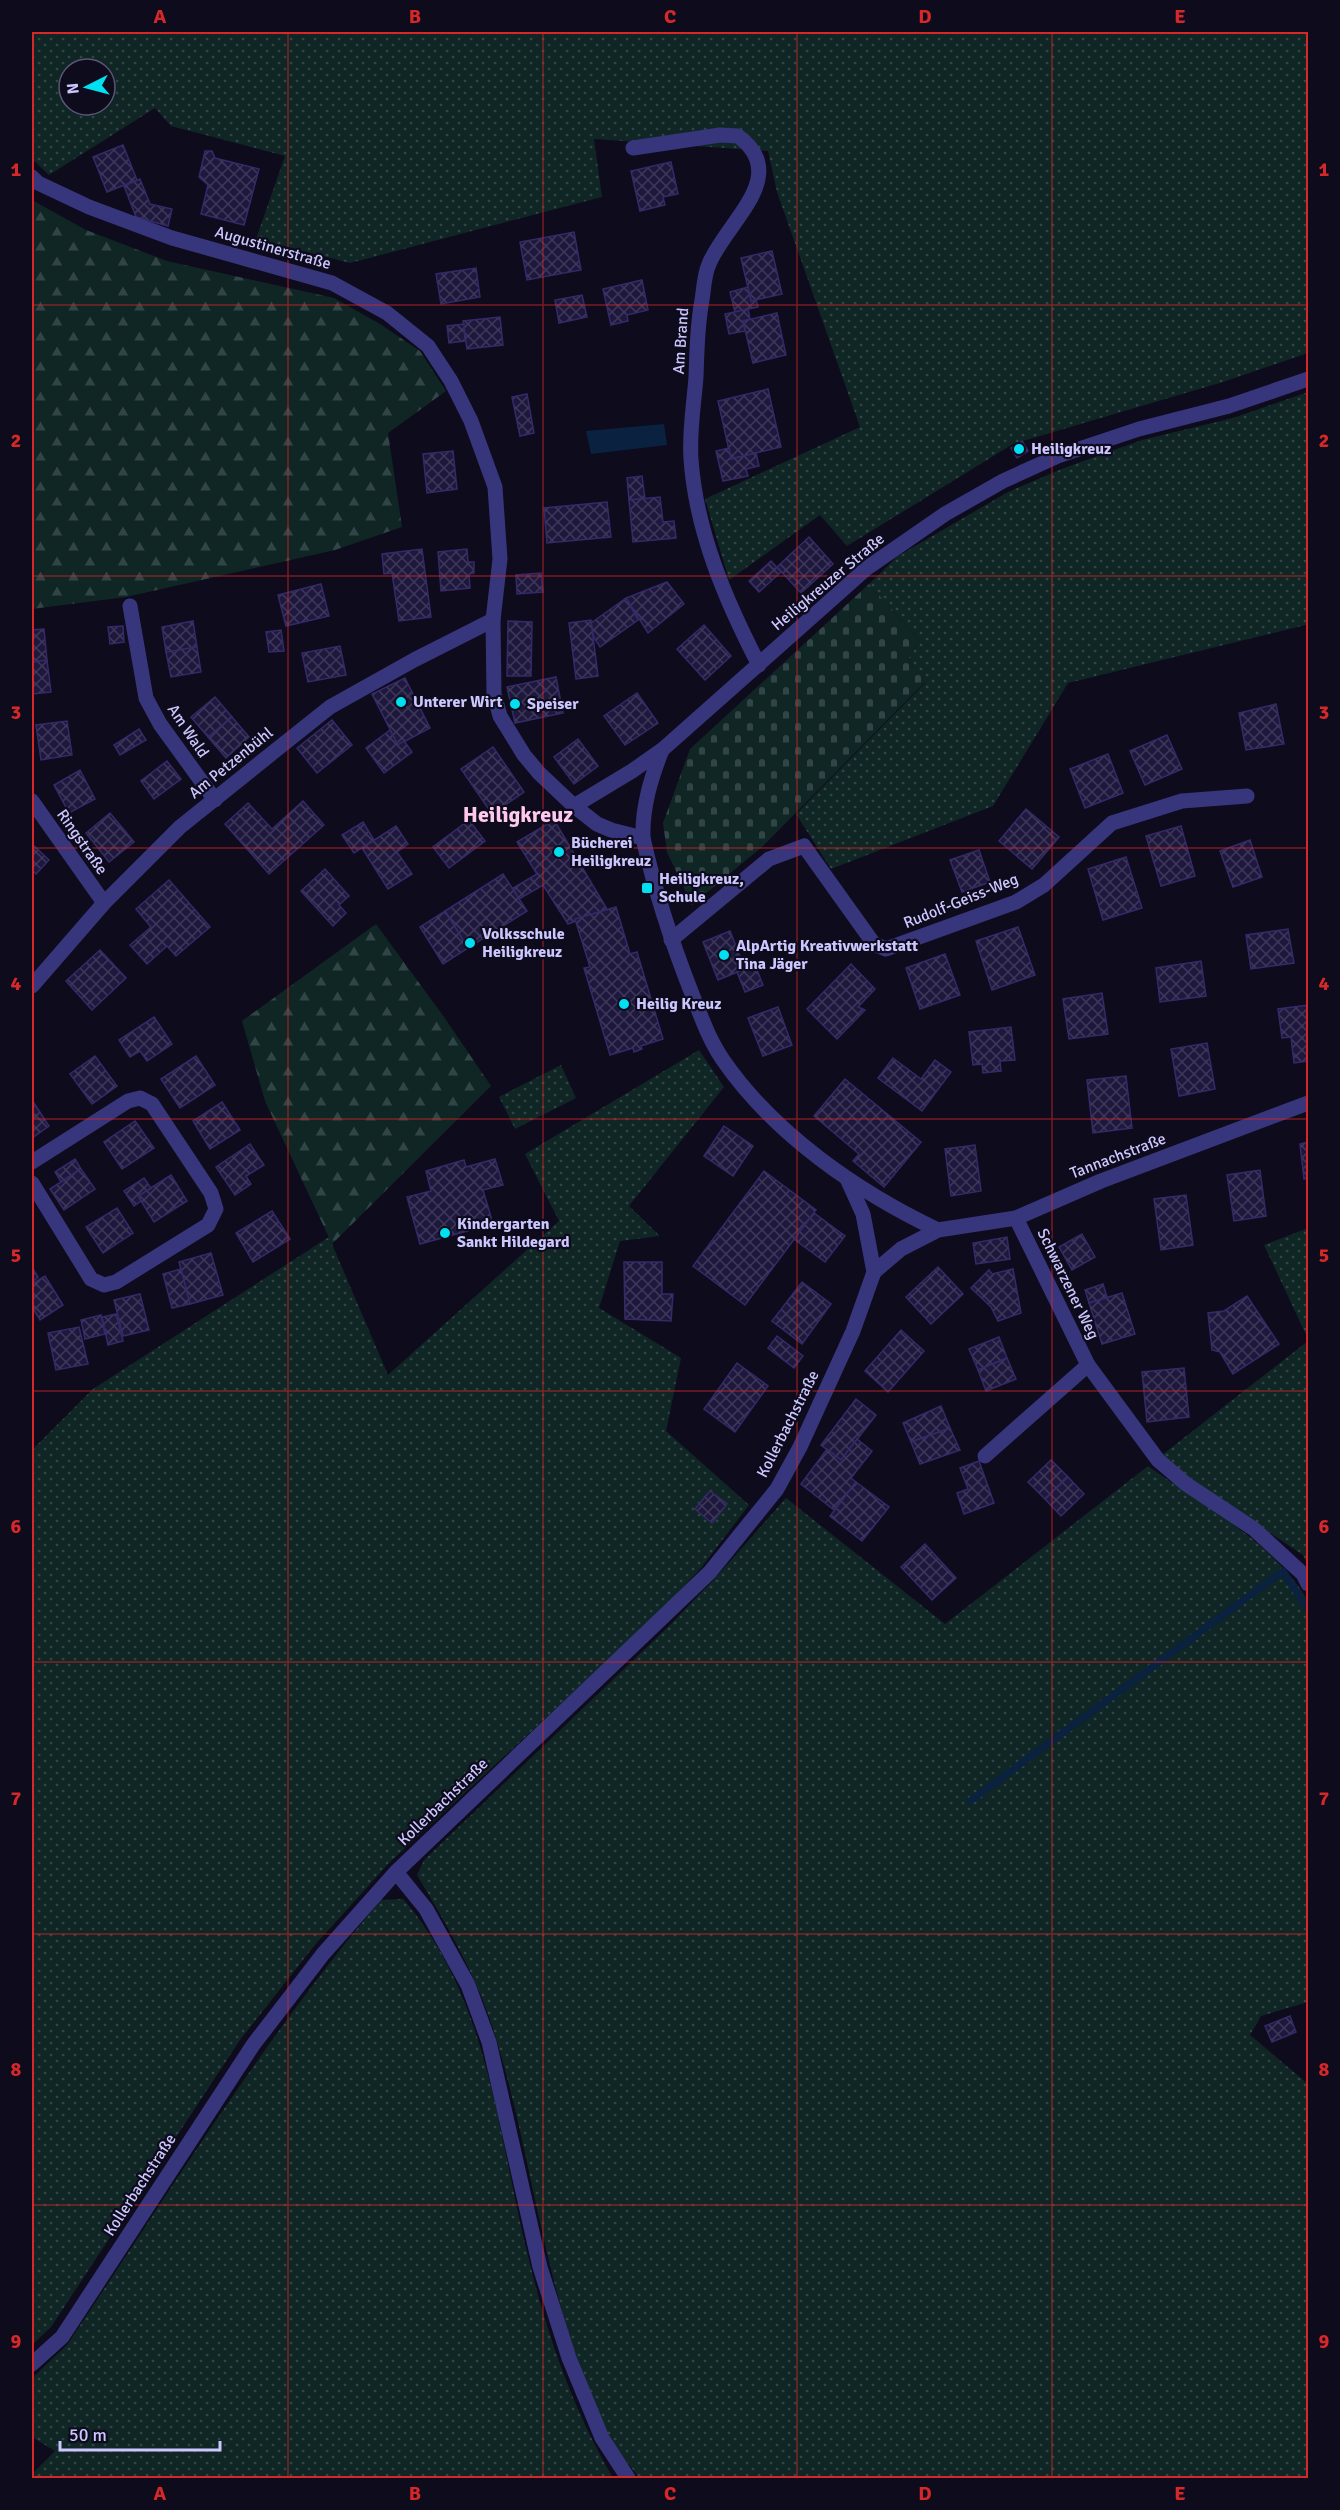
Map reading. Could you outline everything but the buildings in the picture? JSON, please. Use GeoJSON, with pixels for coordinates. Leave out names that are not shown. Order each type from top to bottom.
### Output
{"type":"FeatureCollection","features":[{"type":"Feature","properties":{"kind":"street","name":"Am Brand"},"geometry":{"type":"LineString","coordinates":[[633,148],[720,135],[738,136],[754,152],[760,165],[758,181],[748,202],[708,265],[698,324],[691,458],[710,555],[738,624],[759,665]]}},
{"type":"Feature","properties":{"kind":"street","name":"Augustinerstraße"},"geometry":{"type":"LineString","coordinates":[[32,177],[38,183],[89,207],[172,238],[332,283],[387,313],[428,346],[451,381],[471,421],[495,487],[500,559],[493,620],[494,694],[500,716],[531,764],[574,806]]}},
{"type":"Feature","properties":{"kind":"street","name":"Heiligkreuzer Straße"},"geometry":{"type":"LineString","coordinates":[[574,806],[662,750],[867,568],[945,514],[1003,481],[1058,456],[1138,429],[1229,406],[1308,379]]}},
{"type":"Feature","properties":{"kind":"street","name":"Am Wald"},"geometry":{"type":"LineString","coordinates":[[130,606],[146,698],[160,724],[214,800]]}},
{"type":"Feature","properties":{"kind":"street","name":"Am Petzenbühl"},"geometry":{"type":"LineString","coordinates":[[32,986],[104,903],[180,827],[330,707],[414,660],[493,620]]}},
{"type":"Feature","properties":{"kind":"street","name":"Heiligkreuzer Straße"},"geometry":{"type":"LineString","coordinates":[[662,750],[650,779],[643,838],[671,940],[708,1034],[722,1059],[754,1101],[848,1181],[863,1214],[874,1272]]}},
{"type":"Feature","properties":{"kind":"street","name":"Rudolf-Geiss-Weg"},"geometry":{"type":"LineString","coordinates":[[671,940],[769,859],[804,846],[874,944],[886,950],[1016,902],[1044,885],[1112,823],[1182,801],[1247,796]]}},
{"type":"Feature","properties":{"kind":"street","name":"Ringstraße"},"geometry":{"type":"LineString","coordinates":[[32,801],[104,903]]}},
{"type":"Feature","properties":{"kind":"street"},"geometry":{"type":"LineString","coordinates":[[574,806],[597,824],[643,838]]}},
{"type":"Feature","properties":{"kind":"street"},"geometry":{"type":"LineString","coordinates":[[32,1162],[128,1101],[140,1098],[152,1104],[211,1193],[216,1209],[208,1225],[116,1282],[104,1285],[92,1279],[32,1184]]}},
{"type":"Feature","properties":{"kind":"street","name":"Tannachstraße"},"geometry":{"type":"LineString","coordinates":[[874,1272],[901,1249],[938,1230],[1016,1218],[1101,1181],[1308,1103]]}},
{"type":"Feature","properties":{"kind":"street"},"geometry":{"type":"LineString","coordinates":[[848,1181],[893,1209],[938,1230]]}},
{"type":"Feature","properties":{"kind":"street","name":"Schwarzener Weg"},"geometry":{"type":"LineString","coordinates":[[1016,1218],[1088,1365],[1158,1460],[1186,1484],[1254,1529],[1303,1574],[1308,1584]]}},
{"type":"Feature","properties":{"kind":"street","name":"Kollerbachstraße"},"geometry":{"type":"LineString","coordinates":[[32,2364],[62,2337],[253,2045],[323,1954],[396,1872],[718,1563],[777,1489],[800,1446],[853,1331],[874,1272]]}},
{"type":"Feature","properties":{"kind":"street","name":"Schwarzener Weg"},"geometry":{"type":"LineString","coordinates":[[985,1456],[1088,1365]]}},
{"type":"Feature","properties":{"kind":"street"},"geometry":{"type":"LineString","coordinates":[[396,1872],[426,1909],[468,1985],[489,2042],[540,2267],[569,2358],[602,2438],[628,2478]]}},
{"type":"Feature","properties":{"kind":"green space"},"geometry":{"type":"Polygon","coordinates":[[[32,32],[1308,32],[1308,353],[1223,382],[1013,444],[847,546],[820,515],[729,580],[705,499],[860,427],[777,192],[768,151],[594,139],[602,197],[350,263],[256,239],[285,156],[171,126],[155,108],[49,175],[32,159],[32,32]]]}},
{"type":"Feature","properties":{"kind":"green space"},"geometry":{"type":"Polygon","coordinates":[[[32,200],[86,230],[167,261],[334,298],[380,324],[420,351],[446,391],[388,433],[402,527],[335,550],[126,597],[32,609],[32,200]]]}},
{"type":"Feature","properties":{"kind":"green space"},"geometry":{"type":"Polygon","coordinates":[[[1308,392],[1308,631],[1306,625],[1068,683],[993,806],[831,869],[796,814],[925,683],[908,659],[920,641],[869,584],[898,556],[1008,492],[1064,468],[1142,440],[1233,418],[1308,392]]]}},
{"type":"Feature","properties":{"kind":"green space"},"geometry":{"type":"Polygon","coordinates":[[[869,584],[920,641],[908,659],[925,682],[763,846],[692,905],[667,852],[663,823],[690,749],[869,584]]]}},
{"type":"Feature","properties":{"kind":"green space"},"geometry":{"type":"Polygon","coordinates":[[[376,924],[491,1086],[332,1244],[265,1101],[242,1021],[376,924]]]}},
{"type":"Feature","properties":{"kind":"green space"},"geometry":{"type":"Polygon","coordinates":[[[699,1050],[724,1087],[629,1206],[660,1236],[620,1241],[599,1308],[681,1358],[666,1431],[749,1505],[701,1568],[657,1615],[388,1864],[314,1946],[240,2040],[51,2327],[32,2345],[32,1450],[93,1389],[329,1237],[388,1375],[559,1221],[525,1154],[699,1050]]]}},
{"type":"Feature","properties":{"kind":"green space"},"geometry":{"type":"Polygon","coordinates":[[[561,1065],[576,1098],[515,1129],[499,1097],[561,1065]]]}},
{"type":"Feature","properties":{"kind":"green space"},"geometry":{"type":"Polygon","coordinates":[[[1308,1228],[1308,1339],[1264,1245],[1308,1228]]]}},
{"type":"Feature","properties":{"kind":"green space"},"geometry":{"type":"Polygon","coordinates":[[[1308,1341],[1308,1565],[1303,1555],[1189,1479],[1162,1455],[1308,1341]]]}},
{"type":"Feature","properties":{"kind":"green space"},"geometry":{"type":"Polygon","coordinates":[[[1148,1466],[1256,1542],[1293,1579],[1308,1601],[1308,2002],[1261,2016],[1250,2035],[1308,2084],[1308,2478],[639,2478],[608,2434],[587,2387],[556,2289],[522,2138],[496,2038],[472,1975],[417,1875],[424,1860],[668,1627],[786,1498],[945,1624],[1148,1466]]]}},
{"type":"Feature","properties":{"kind":"green space"},"geometry":{"type":"Polygon","coordinates":[[[403,1899],[433,1939],[456,1982],[474,2027],[488,2074],[531,2268],[546,2322],[575,2402],[613,2478],[32,2478],[32,2474],[55,2451],[32,2437],[32,2378],[67,2345],[218,2118],[296,2007],[381,1900],[403,1899]]]}},
{"type":"Feature","properties":{"kind":"water"},"geometry":{"type":"Polygon","coordinates":[[[664,424],[667,445],[591,454],[586,431],[664,424]]]}},
{"type":"Feature","properties":{"kind":"waterway"},"geometry":{"type":"LineString","coordinates":[[970,1801],[1283,1571],[1308,1610]]}},
{"type":"Feature","properties":{"kind":"place","name":"Heiligkreuz"},"geometry":{"type":"Point","coordinates":[1019,449]}},
{"type":"Feature","properties":{"kind":"place","name":"Unterer Wirt"},"geometry":{"type":"Point","coordinates":[401,702]}},
{"type":"Feature","properties":{"kind":"place","name":"Speiser"},"geometry":{"type":"Point","coordinates":[515,704]}},
{"type":"Feature","properties":{"kind":"place","name":"Bücherei Heiligkreuz"},"geometry":{"type":"Point","coordinates":[559,852]}},
{"type":"Feature","properties":{"kind":"place","name":"Heiligkreuz, Schule"},"geometry":{"type":"Point","coordinates":[647,888]}},
{"type":"Feature","properties":{"kind":"place","name":"Volksschule Heiligkreuz"},"geometry":{"type":"Point","coordinates":[470,943]}},
{"type":"Feature","properties":{"kind":"place","name":"AlpArtig Kreativwerkstatt Tina Jäger"},"geometry":{"type":"Point","coordinates":[724,955]}},
{"type":"Feature","properties":{"kind":"place","name":"Heilig Kreuz"},"geometry":{"type":"Point","coordinates":[624,1004]}},
{"type":"Feature","properties":{"kind":"place","name":"Kindergarten Sankt Hildegard"},"geometry":{"type":"Point","coordinates":[445,1233]}},
{"type":"Feature","properties":{"kind":"district","name":"Heiligkreuz"},"geometry":{"type":"Point","coordinates":[518,814]}}]}
